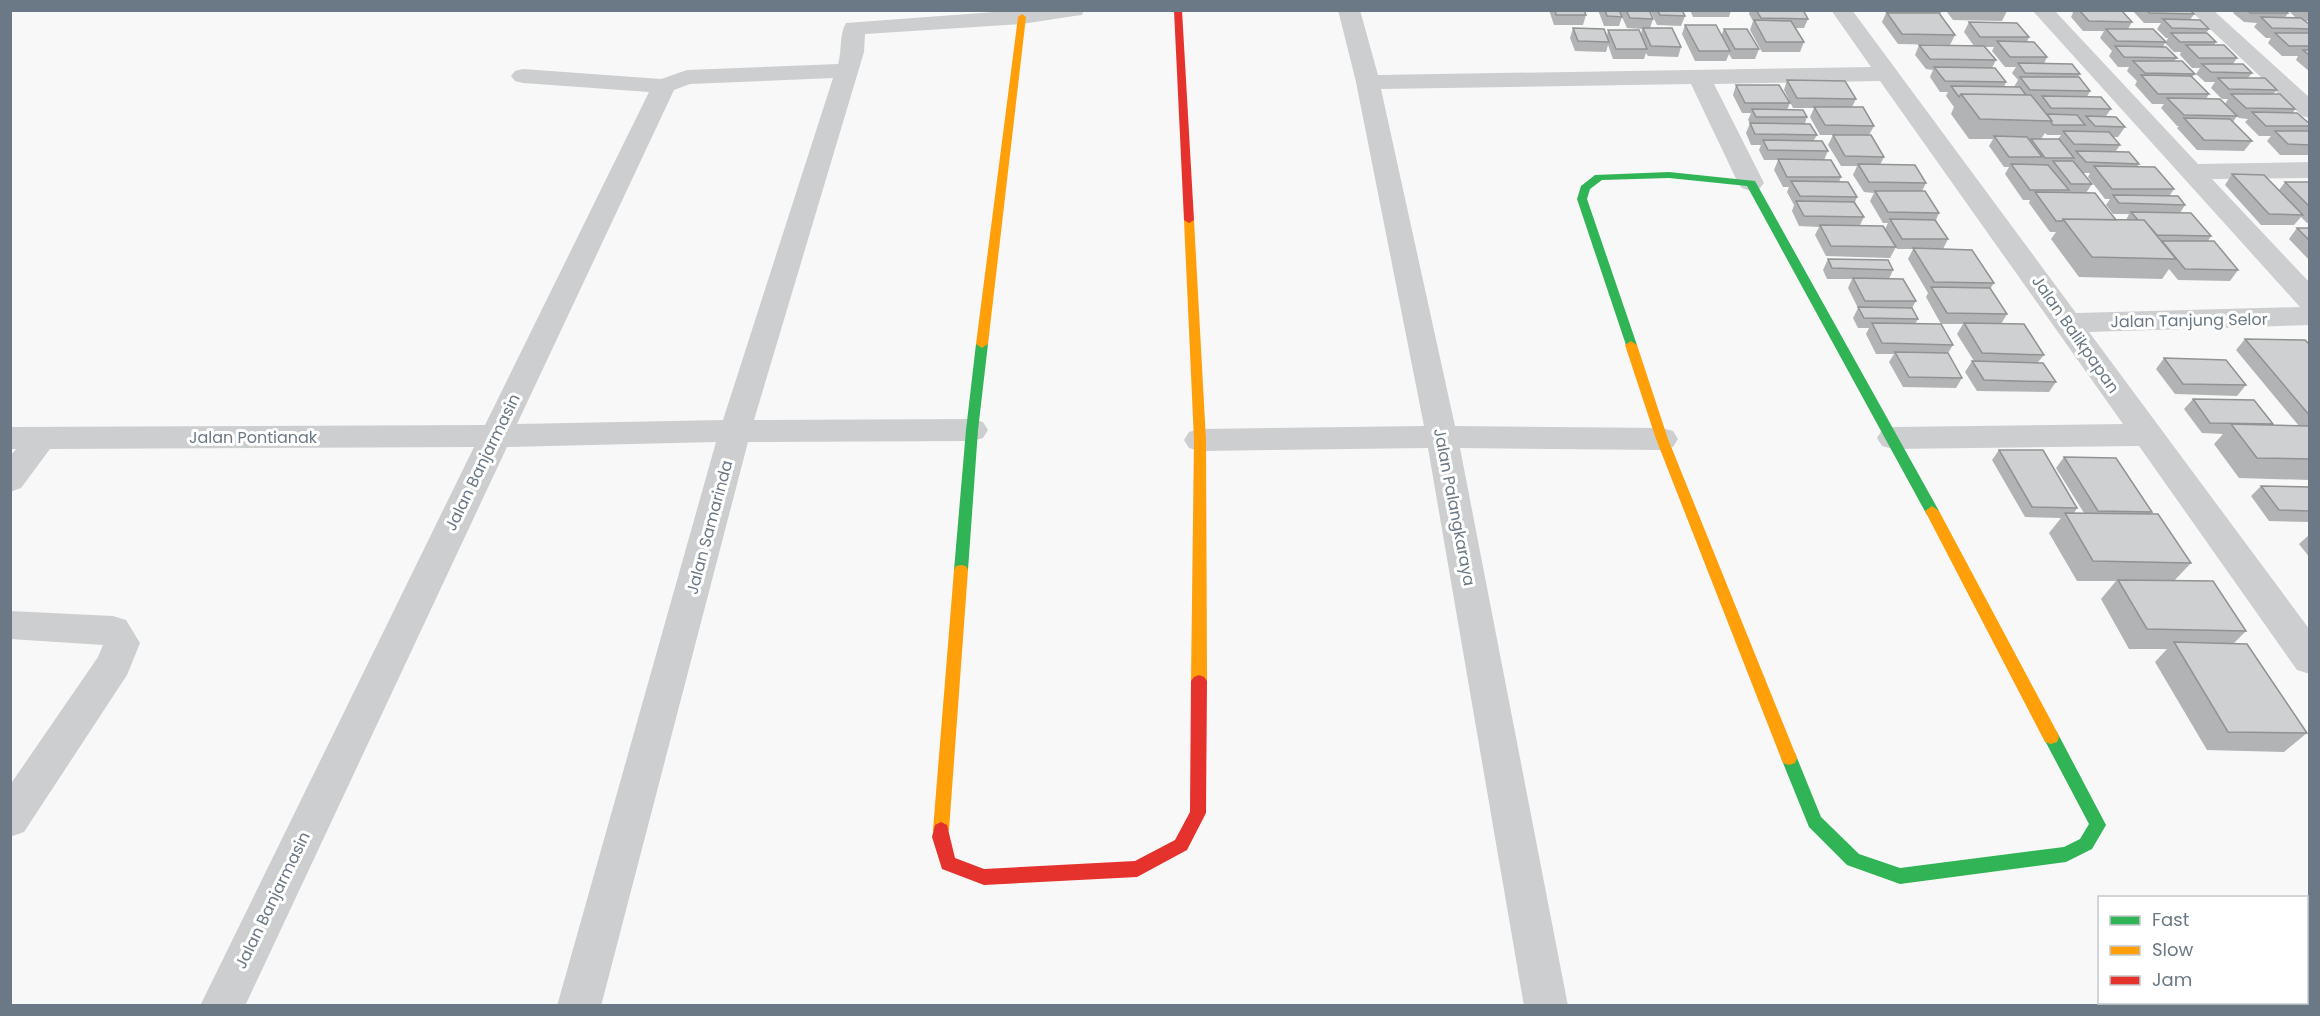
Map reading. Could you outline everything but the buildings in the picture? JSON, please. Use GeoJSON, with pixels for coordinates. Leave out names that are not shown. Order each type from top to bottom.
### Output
{"type":"FeatureCollection","features":[{"type":"Feature","properties":{"kind":"street"},"geometry":{"type":"LineString","coordinates":[[524,76],[664,86],[687,77],[853,40],[928,16],[1022,16],[1074,10]]}},
{"type":"Feature","properties":{"kind":"street"},"geometry":{"type":"LineString","coordinates":[[1022,16],[972,430],[940,837],[948,862],[984,877],[1137,869],[1181,845],[1198,813],[1200,440],[1178,10]]}},
{"type":"Feature","properties":{"kind":"street","name":"Jalan Palangkaraya"},"geometry":{"type":"LineString","coordinates":[[1349,10],[1368,82],[1442,437],[1546,1005]]}},
{"type":"Feature","properties":{"kind":"street","name":"Jalan Balikpapan"},"geometry":{"type":"LineString","coordinates":[[1841,10],[1885,74],[2069,323],[2147,435],[2310,659]]}},
{"type":"Feature","properties":{"kind":"street"},"geometry":{"type":"LineString","coordinates":[[2042,10],[2310,301]]}},
{"type":"Feature","properties":{"kind":"street"},"geometry":{"type":"LineString","coordinates":[[2200,10],[2310,111]]}},
{"type":"Feature","properties":{"kind":"street","name":"Jalan Samarinda"},"geometry":{"type":"LineString","coordinates":[[579,1005],[735,431],[853,40]]}},
{"type":"Feature","properties":{"kind":"street"},"geometry":{"type":"LineString","coordinates":[[1368,82],[1885,74]]}},
{"type":"Feature","properties":{"kind":"street"},"geometry":{"type":"LineString","coordinates":[[1699,76],[1751,183],[1893,438],[2098,825],[2086,844],[2066,854],[1900,876],[1853,860],[1815,822],[1662,440],[1582,199],[1585,188],[1599,177],[1669,176],[1751,183]]}},
{"type":"Feature","properties":{"kind":"street","name":"Jalan Banjarmasin"},"geometry":{"type":"LineString","coordinates":[[222,1005],[664,86]]}},
{"type":"Feature","properties":{"kind":"street"},"geometry":{"type":"LineString","coordinates":[[2189,172],[2310,170]]}},
{"type":"Feature","properties":{"kind":"street","name":"Jalan Tanjung Selor"},"geometry":{"type":"LineString","coordinates":[[2069,323],[2310,316]]}},
{"type":"Feature","properties":{"kind":"street","name":"Jalan Pontianak"},"geometry":{"type":"LineString","coordinates":[[10,438],[495,436],[735,431],[972,430]]}},
{"type":"Feature","properties":{"kind":"street"},"geometry":{"type":"LineString","coordinates":[[1893,438],[2147,435]]}},
{"type":"Feature","properties":{"kind":"street"},"geometry":{"type":"LineString","coordinates":[[10,480],[42,437]]}},
{"type":"Feature","properties":{"kind":"street"},"geometry":{"type":"LineString","coordinates":[[1200,440],[1442,437],[1662,440]]}},
{"type":"Feature","properties":{"kind":"street"},"geometry":{"type":"LineString","coordinates":[[10,625],[113,630],[122,642],[114,664],[10,819]]}},
{"type":"Feature","properties":{"kind":"traffic: fast"},"geometry":{"type":"LineString","coordinates":[[1669,175],[1751,183],[1932,511]]}},
{"type":"Feature","properties":{"kind":"traffic: fast"},"geometry":{"type":"LineString","coordinates":[[1631,345],[1582,199],[1585,188],[1599,177],[1669,175]]}},
{"type":"Feature","properties":{"kind":"traffic: fast"},"geometry":{"type":"LineString","coordinates":[[961,570],[972,430],[982,344]]}},
{"type":"Feature","properties":{"kind":"traffic: fast"},"geometry":{"type":"LineString","coordinates":[[1789,758],[1815,822],[1853,860],[1900,876],[2066,854],[2086,844],[2098,825],[2051,737]]}},
{"type":"Feature","properties":{"kind":"traffic: slow"},"geometry":{"type":"LineString","coordinates":[[982,344],[1022,17]]}},
{"type":"Feature","properties":{"kind":"traffic: slow"},"geometry":{"type":"LineString","coordinates":[[1189,220],[1200,440],[1199,681]]}},
{"type":"Feature","properties":{"kind":"traffic: slow"},"geometry":{"type":"LineString","coordinates":[[1631,345],[1662,439],[1789,758]]}},
{"type":"Feature","properties":{"kind":"traffic: slow"},"geometry":{"type":"LineString","coordinates":[[1932,511],[2051,737]]}},
{"type":"Feature","properties":{"kind":"traffic: slow"},"geometry":{"type":"LineString","coordinates":[[941,830],[961,570]]}},
{"type":"Feature","properties":{"kind":"traffic: jam"},"geometry":{"type":"LineString","coordinates":[[1178,10],[1189,220]]}},
{"type":"Feature","properties":{"kind":"traffic: jam"},"geometry":{"type":"LineString","coordinates":[[941,830],[940,837],[948,863],[984,877],[1137,869],[1181,845],[1198,813],[1199,681]]}}]}
